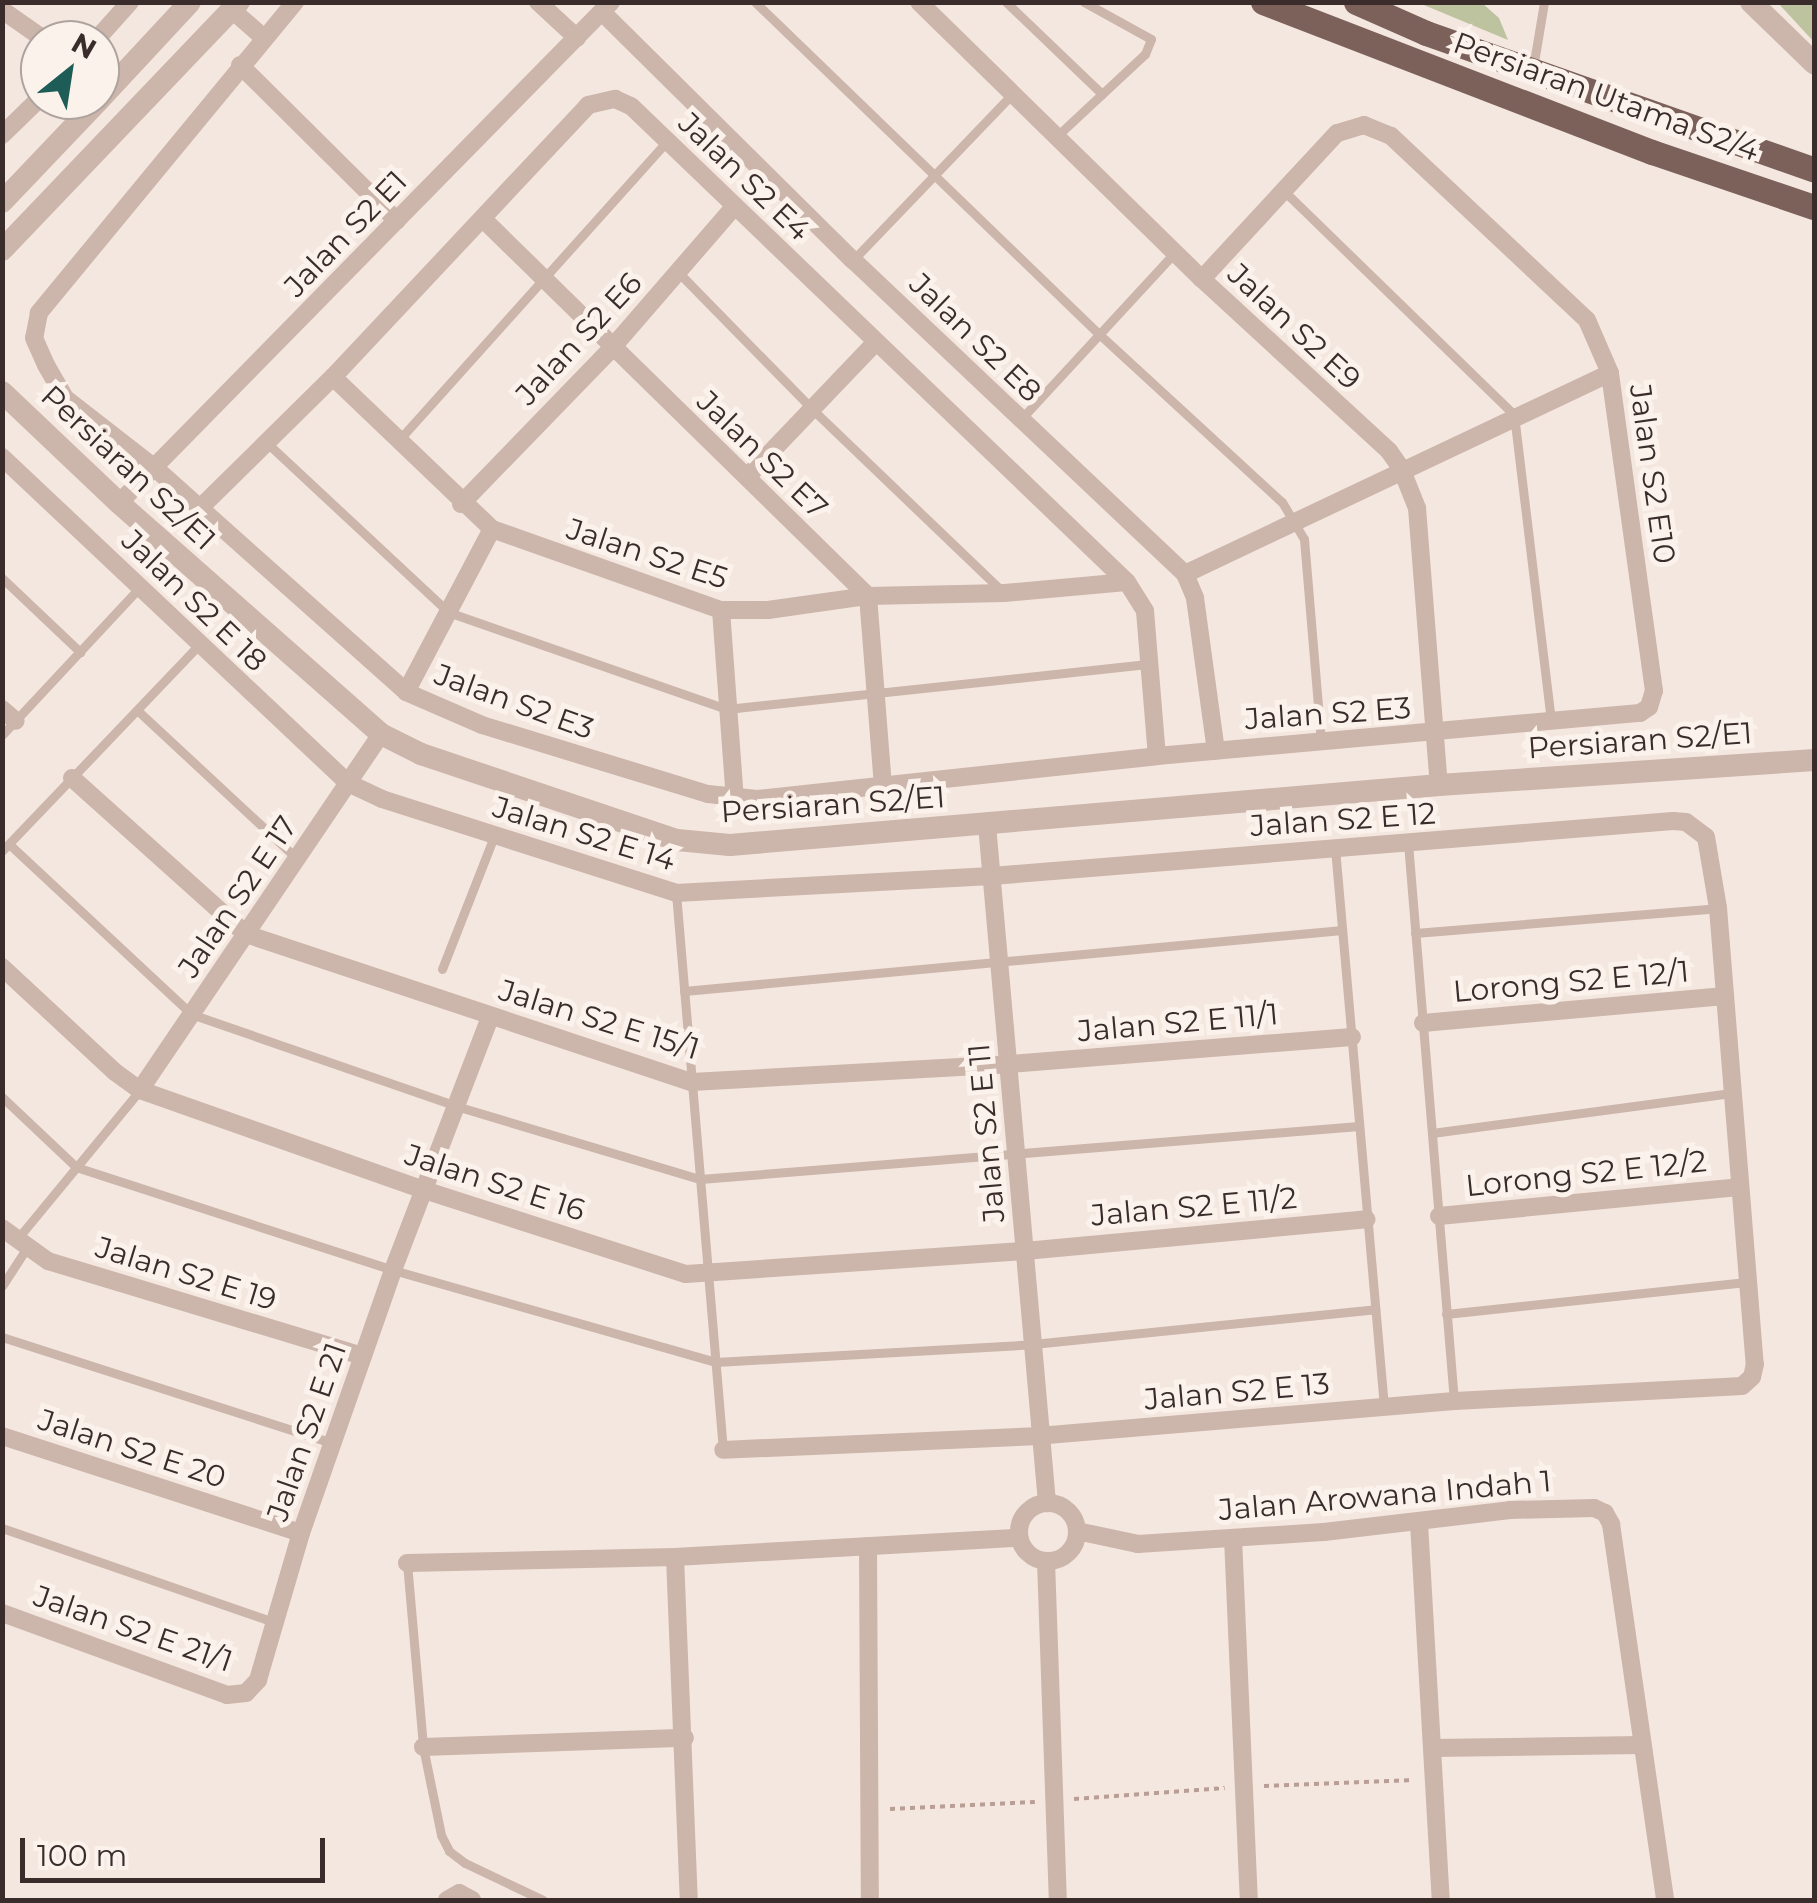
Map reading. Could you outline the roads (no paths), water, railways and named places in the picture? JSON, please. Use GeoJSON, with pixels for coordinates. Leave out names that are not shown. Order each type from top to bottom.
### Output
{"type":"FeatureCollection","features":[{"type":"Feature","properties":{"kind":"main road","name":"Persiaran Utama S2/4"},"geometry":{"type":"LineString","coordinates":[[1263,2],[1652,152],[1814,208]]}},
{"type":"Feature","properties":{"kind":"main road","name":"Persiaran Utama S2/4"},"geometry":{"type":"LineString","coordinates":[[1356,2],[1532,70],[1814,170]]}},
{"type":"Feature","properties":{"kind":"street"},"geometry":{"type":"LineString","coordinates":[[120,74],[190,2]]}},
{"type":"Feature","properties":{"kind":"street","name":"Jalan S2 E3"},"geometry":{"type":"LineString","coordinates":[[294,2],[39,313],[34,338],[65,398],[156,468],[406,692],[482,725],[735,800],[1157,756],[1435,734]]}},
{"type":"Feature","properties":{"kind":"street"},"geometry":{"type":"LineString","coordinates":[[538,2],[576,38]]}},
{"type":"Feature","properties":{"kind":"street","name":"Jalan S2 E9"},"geometry":{"type":"LineString","coordinates":[[919,2],[1402,468],[1418,508],[1439,785]]}},
{"type":"Feature","properties":{"kind":"street"},"geometry":{"type":"LineString","coordinates":[[1751,2],[1814,63]]}},
{"type":"Feature","properties":{"kind":"street"},"geometry":{"type":"LineString","coordinates":[[2,250],[236,6],[263,37]]}},
{"type":"Feature","properties":{"kind":"street","name":"Jalan S2 E1"},"geometry":{"type":"LineString","coordinates":[[119,503],[606,7]]}},
{"type":"Feature","properties":{"kind":"street","name":"Jalan S2 E8"},"geometry":{"type":"LineString","coordinates":[[606,7],[853,260],[1184,574]]}},
{"type":"Feature","properties":{"kind":"street"},"geometry":{"type":"LineString","coordinates":[[240,65],[397,221]]}},
{"type":"Feature","properties":{"kind":"street","name":"Jalan S2 E4"},"geometry":{"type":"LineString","coordinates":[[199,508],[333,377],[588,105],[600,99],[631,106],[1127,582],[1145,611],[1157,756]]}},
{"type":"Feature","properties":{"kind":"street"},"geometry":{"type":"LineString","coordinates":[[2,202],[77,120]]}},
{"type":"Feature","properties":{"kind":"street","name":"Jalan S2 E10"},"geometry":{"type":"LineString","coordinates":[[1202,279],[1337,133],[1364,125],[1390,136],[1587,320],[1610,372],[1654,691],[1649,707],[1640,713],[1435,734]]}},
{"type":"Feature","properties":{"kind":"street","name":"Jalan S2 E6"},"geometry":{"type":"LineString","coordinates":[[461,504],[611,349],[734,207]]}},
{"type":"Feature","properties":{"kind":"street","name":"Jalan S2 E7"},"geometry":{"type":"LineString","coordinates":[[483,219],[611,349],[868,596]]}},
{"type":"Feature","properties":{"kind":"street"},"geometry":{"type":"LineString","coordinates":[[747,477],[876,342]]}},
{"type":"Feature","properties":{"kind":"street"},"geometry":{"type":"LineString","coordinates":[[1216,751],[1195,598],[1184,574],[1610,372]]}},
{"type":"Feature","properties":{"kind":"street","name":"Jalan S2 E5"},"geometry":{"type":"LineString","coordinates":[[333,377],[396,442],[492,530],[721,610],[768,610],[868,596],[1004,594],[1127,582]]}},
{"type":"Feature","properties":{"kind":"street","name":"Persiaran S2/E1"},"geometry":{"type":"LineString","coordinates":[[2,392],[119,503],[381,734],[421,754],[676,840],[730,845],[1439,785],[1814,760]]}},
{"type":"Feature","properties":{"kind":"street","name":"Jalan S2 E 18"},"geometry":{"type":"LineString","coordinates":[[2,457],[348,783]]}},
{"type":"Feature","properties":{"kind":"street"},"geometry":{"type":"LineString","coordinates":[[406,692],[492,530]]}},
{"type":"Feature","properties":{"kind":"street"},"geometry":{"type":"LineString","coordinates":[[868,596],[882,786]]}},
{"type":"Feature","properties":{"kind":"street"},"geometry":{"type":"LineString","coordinates":[[721,610],[735,800]]}},
{"type":"Feature","properties":{"kind":"street","name":"Jalan S2 E 17"},"geometry":{"type":"LineString","coordinates":[[140,1090],[381,734]]}},
{"type":"Feature","properties":{"kind":"street"},"geometry":{"type":"LineString","coordinates":[[72,778],[246,934]]}},
{"type":"Feature","properties":{"kind":"street","name":"Jalan S2 E 14"},"geometry":{"type":"LineString","coordinates":[[348,783],[382,799],[676,893],[992,876]]}},
{"type":"Feature","properties":{"kind":"street","name":"Jalan S2 E 12"},"geometry":{"type":"LineString","coordinates":[[992,876],[1674,821],[1706,837],[1718,908]]}},
{"type":"Feature","properties":{"kind":"street","name":"Jalan S2 E 11"},"geometry":{"type":"LineString","coordinates":[[987,826],[1048,1504]]}},
{"type":"Feature","properties":{"kind":"street"},"geometry":{"type":"LineString","coordinates":[[1718,908],[1746,1282]]}},
{"type":"Feature","properties":{"kind":"street","name":"Jalan S2 E 15/1"},"geometry":{"type":"LineString","coordinates":[[246,934],[692,1082],[1008,1064]]}},
{"type":"Feature","properties":{"kind":"street","name":"Jalan S2 E 16"},"geometry":{"type":"LineString","coordinates":[[2,968],[115,1072],[140,1090],[424,1190],[686,1274],[708,1276],[1025,1251]]}},
{"type":"Feature","properties":{"kind":"street","name":"Lorong S2 E 12/1"},"geometry":{"type":"LineString","coordinates":[[1423,1024],[1725,996]]}},
{"type":"Feature","properties":{"kind":"street","name":"Jalan S2 E 21"},"geometry":{"type":"LineString","coordinates":[[246,1692],[258,1680],[301,1532],[393,1270],[490,1017]]}},
{"type":"Feature","properties":{"kind":"street","name":"Jalan S2 E 11/1"},"geometry":{"type":"LineString","coordinates":[[1008,1064],[1352,1037]]}},
{"type":"Feature","properties":{"kind":"street","name":"Lorong S2 E 12/2"},"geometry":{"type":"LineString","coordinates":[[1438,1216],[1739,1187]]}},
{"type":"Feature","properties":{"kind":"street","name":"Jalan S2 E 11/2"},"geometry":{"type":"LineString","coordinates":[[1025,1251],[1368,1218]]}},
{"type":"Feature","properties":{"kind":"street","name":"Jalan S2 E 19"},"geometry":{"type":"LineString","coordinates":[[15,1239],[48,1261],[363,1356]]}},
{"type":"Feature","properties":{"kind":"street","name":"Jalan S2 E 13"},"geometry":{"type":"LineString","coordinates":[[723,1450],[1042,1436],[1454,1400],[1742,1386],[1752,1377],[1755,1364],[1746,1282]]}},
{"type":"Feature","properties":{"kind":"street","name":"Jalan S2 E 20"},"geometry":{"type":"LineString","coordinates":[[2,1436],[301,1532]]}},
{"type":"Feature","properties":{"kind":"street"},"geometry":{"type":"LineString","coordinates":[[1048,1504],[1070,1513],[1077,1531],[1065,1556],[1046,1561],[1029,1554],[1019,1538],[1027,1512],[1048,1504]]}},
{"type":"Feature","properties":{"kind":"street","name":"Jalan Arowana Indah 1"},"geometry":{"type":"LineString","coordinates":[[1077,1531],[1138,1544],[1420,1523],[1510,1510],[1594,1508],[1605,1513],[1611,1524],[1666,1900]]}},
{"type":"Feature","properties":{"kind":"street"},"geometry":{"type":"LineString","coordinates":[[1420,1523],[1440,1900]]}},
{"type":"Feature","properties":{"kind":"street"},"geometry":{"type":"LineString","coordinates":[[406,1562],[674,1557],[1019,1538]]}},
{"type":"Feature","properties":{"kind":"street"},"geometry":{"type":"LineString","coordinates":[[1233,1538],[1249,1900]]}},
{"type":"Feature","properties":{"kind":"street"},"geometry":{"type":"LineString","coordinates":[[868,1546],[866,1810],[870,1900]]}},
{"type":"Feature","properties":{"kind":"street"},"geometry":{"type":"LineString","coordinates":[[674,1557],[690,1900]]}},
{"type":"Feature","properties":{"kind":"street"},"geometry":{"type":"LineString","coordinates":[[1046,1561],[1058,1900]]}},
{"type":"Feature","properties":{"kind":"street","name":"Jalan S2 E 21/1"},"geometry":{"type":"LineString","coordinates":[[2,1613],[227,1695],[246,1692]]}},
{"type":"Feature","properties":{"kind":"street"},"geometry":{"type":"LineString","coordinates":[[424,1747],[685,1738]]}},
{"type":"Feature","properties":{"kind":"street"},"geometry":{"type":"LineString","coordinates":[[1433,1748],[1641,1745]]}},
{"type":"Feature","properties":{"kind":"lane"},"geometry":{"type":"LineString","coordinates":[[754,2],[1099,334],[1282,502],[1304,539],[1322,741]]}},
{"type":"Feature","properties":{"kind":"lane"},"geometry":{"type":"LineString","coordinates":[[1006,2],[1102,94]]}},
{"type":"Feature","properties":{"kind":"lane"},"geometry":{"type":"LineString","coordinates":[[1057,136],[1145,54],[1151,39],[1084,2]]}},
{"type":"Feature","properties":{"kind":"lane"},"geometry":{"type":"LineString","coordinates":[[1532,70],[1544,2]]}},
{"type":"Feature","properties":{"kind":"lane"},"geometry":{"type":"LineString","coordinates":[[853,260],[1013,93]]}},
{"type":"Feature","properties":{"kind":"lane"},"geometry":{"type":"LineString","coordinates":[[396,442],[667,141]]}},
{"type":"Feature","properties":{"kind":"lane"},"geometry":{"type":"LineString","coordinates":[[1284,191],[1514,415],[1551,720]]}},
{"type":"Feature","properties":{"kind":"lane"},"geometry":{"type":"LineString","coordinates":[[1020,420],[1174,252]]}},
{"type":"Feature","properties":{"kind":"lane"},"geometry":{"type":"LineString","coordinates":[[678,272],[812,409],[1004,594]]}},
{"type":"Feature","properties":{"kind":"lane"},"geometry":{"type":"LineString","coordinates":[[266,442],[448,612],[727,708],[877,696],[1150,664]]}},
{"type":"Feature","properties":{"kind":"lane"},"geometry":{"type":"LineString","coordinates":[[2,578],[80,652]]}},
{"type":"Feature","properties":{"kind":"lane"},"geometry":{"type":"LineString","coordinates":[[7,722],[140,587]]}},
{"type":"Feature","properties":{"kind":"lane"},"geometry":{"type":"LineString","coordinates":[[200,645],[6,848],[191,1014],[456,1106],[700,1179],[1359,1126]]}},
{"type":"Feature","properties":{"kind":"lane"},"geometry":{"type":"LineString","coordinates":[[137,710],[296,859]]}},
{"type":"Feature","properties":{"kind":"lane"},"geometry":{"type":"LineString","coordinates":[[442,968],[494,836]]}},
{"type":"Feature","properties":{"kind":"lane"},"geometry":{"type":"LineString","coordinates":[[1408,843],[1454,1400]]}},
{"type":"Feature","properties":{"kind":"lane"},"geometry":{"type":"LineString","coordinates":[[1335,848],[1384,1407]]}},
{"type":"Feature","properties":{"kind":"lane"},"geometry":{"type":"LineString","coordinates":[[676,893],[723,1450]]}},
{"type":"Feature","properties":{"kind":"lane"},"geometry":{"type":"LineString","coordinates":[[1415,932],[1718,908]]}},
{"type":"Feature","properties":{"kind":"lane"},"geometry":{"type":"LineString","coordinates":[[684,992],[1342,930]]}},
{"type":"Feature","properties":{"kind":"lane"},"geometry":{"type":"LineString","coordinates":[[2,1286],[15,1239],[140,1090]]}},
{"type":"Feature","properties":{"kind":"lane"},"geometry":{"type":"LineString","coordinates":[[1432,1133],[1731,1093]]}},
{"type":"Feature","properties":{"kind":"lane"},"geometry":{"type":"LineString","coordinates":[[2,1097],[76,1167],[393,1270],[716,1362],[1033,1344],[1375,1309]]}},
{"type":"Feature","properties":{"kind":"lane"},"geometry":{"type":"LineString","coordinates":[[1446,1314],[1746,1282]]}},
{"type":"Feature","properties":{"kind":"lane"},"geometry":{"type":"LineString","coordinates":[[2,1337],[333,1443]]}},
{"type":"Feature","properties":{"kind":"lane"},"geometry":{"type":"LineString","coordinates":[[2,1528],[275,1622]]}},
{"type":"Feature","properties":{"kind":"lane"},"geometry":{"type":"LineString","coordinates":[[406,1562],[424,1747],[441,1835],[449,1851],[543,1900]]}}]}
